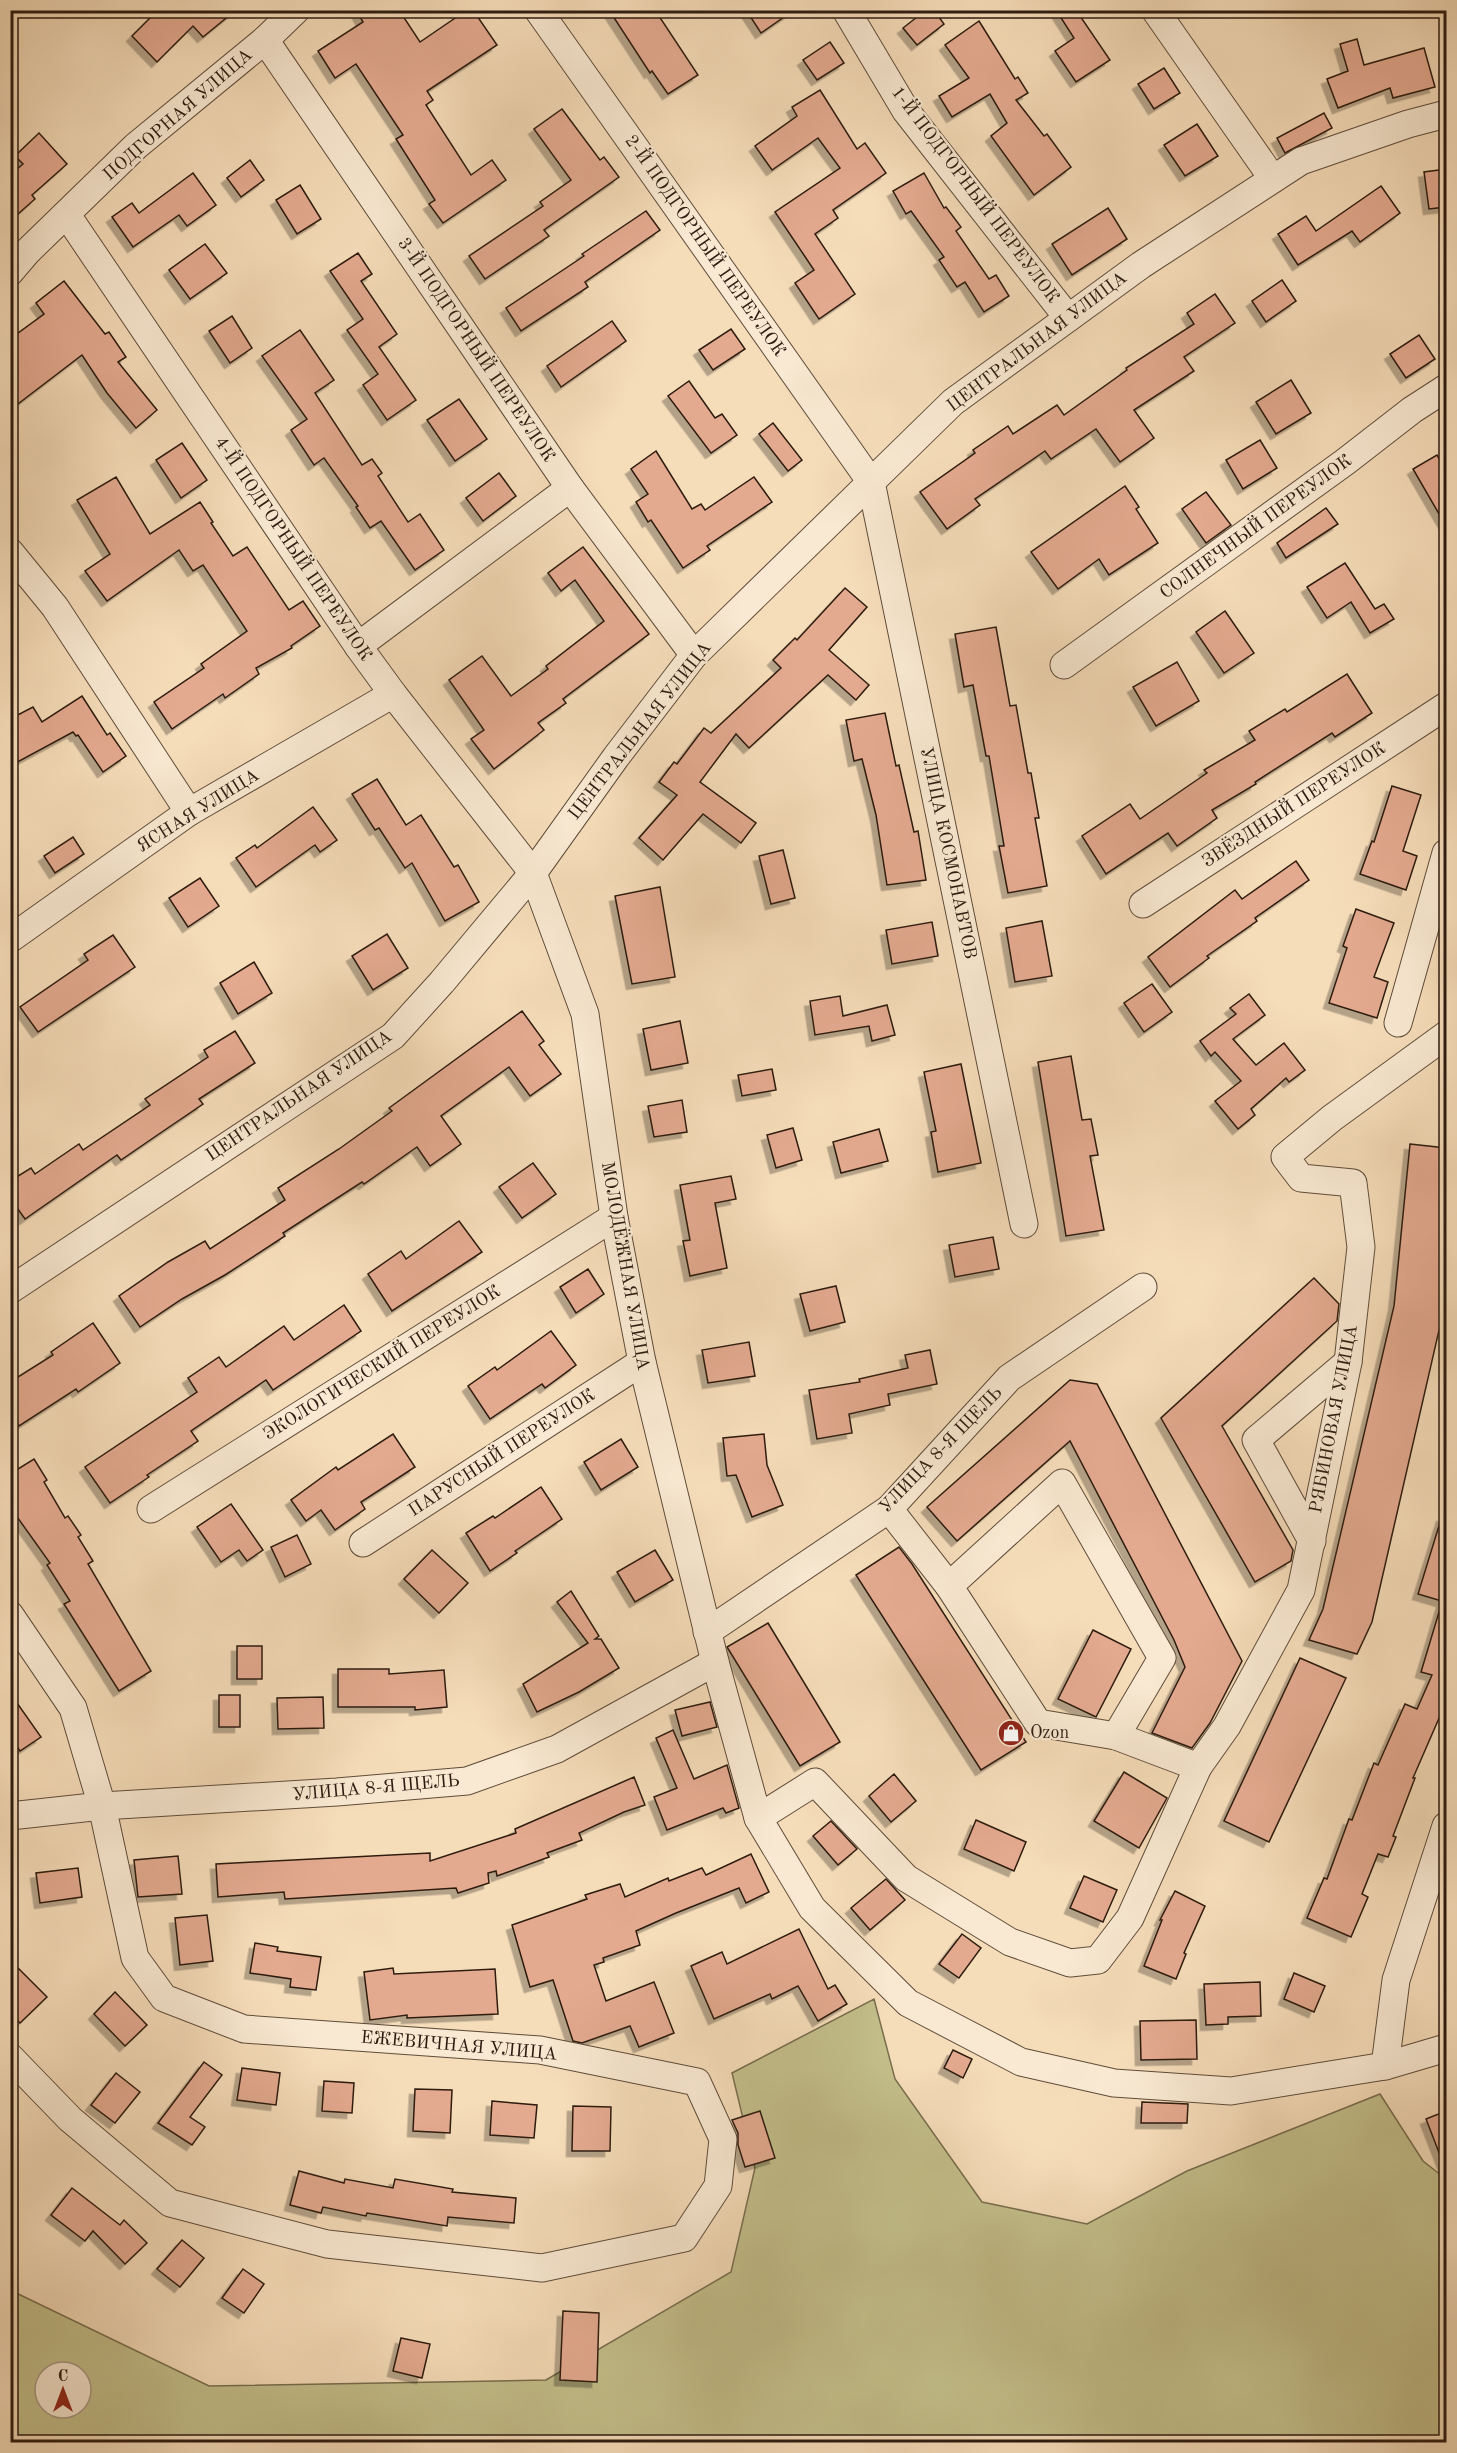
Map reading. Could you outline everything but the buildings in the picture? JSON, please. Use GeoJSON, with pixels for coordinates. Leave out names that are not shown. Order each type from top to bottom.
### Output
{"type":"FeatureCollection","features":[{"type":"Feature","properties":{"kind":"street","name":"ПОДГОРНАЯ УЛИЦА"},"geometry":{"type":"LineString","coordinates":[[10,272],[27,252],[136,146],[265,40],[296,10]]}},
{"type":"Feature","properties":{"kind":"street","name":"2-Й ПОДГОРНЫЙ ПЕРЕУЛОК"},"geometry":{"type":"LineString","coordinates":[[538,10],[871,482]]}},
{"type":"Feature","properties":{"kind":"street","name":"1-Й ПОДГОРНЫЙ ПЕРЕУЛОК"},"geometry":{"type":"LineString","coordinates":[[846,10],[906,111],[1068,318]]}},
{"type":"Feature","properties":{"kind":"street"},"geometry":{"type":"LineString","coordinates":[[1155,10],[1273,180]]}},
{"type":"Feature","properties":{"kind":"street","name":"3-Й ПОДГОРНЫЙ ПЕРЕУЛОК"},"geometry":{"type":"LineString","coordinates":[[265,40],[570,488],[694,655]]}},
{"type":"Feature","properties":{"kind":"street","name":"ЦЕНТРАЛЬНАЯ УЛИЦА"},"geometry":{"type":"LineString","coordinates":[[10,1290],[393,1036],[442,982],[533,873],[616,756],[694,655],[953,402],[1142,265],[1301,161],[1408,124],[1446,114]]}},
{"type":"Feature","properties":{"kind":"street","name":"4-Й ПОДГОРНЫЙ ПЕРЕУЛОК"},"geometry":{"type":"LineString","coordinates":[[67,215],[358,646],[533,873]]}},
{"type":"Feature","properties":{"kind":"street","name":"СОЛНЕЧНЫЙ ПЕРЕУЛОК"},"geometry":{"type":"LineString","coordinates":[[1064,665],[1345,462],[1412,410],[1446,388]]}},
{"type":"Feature","properties":{"kind":"street","name":"УЛИЦА КОСМОНАВТОВ"},"geometry":{"type":"LineString","coordinates":[[871,482],[1024,1224]]}},
{"type":"Feature","properties":{"kind":"street"},"geometry":{"type":"LineString","coordinates":[[358,646],[570,488]]}},
{"type":"Feature","properties":{"kind":"street"},"geometry":{"type":"LineString","coordinates":[[10,552],[55,607],[189,812]]}},
{"type":"Feature","properties":{"kind":"street","name":"ЯСНАЯ УЛИЦА"},"geometry":{"type":"LineString","coordinates":[[10,939],[189,812],[393,694]]}},
{"type":"Feature","properties":{"kind":"street","name":"ЗВЁЗДНЫЙ ПЕРЕУЛОК"},"geometry":{"type":"LineString","coordinates":[[1143,904],[1446,706]]}},
{"type":"Feature","properties":{"kind":"street"},"geometry":{"type":"LineString","coordinates":[[1398,1023],[1446,853]]}},
{"type":"Feature","properties":{"kind":"street","name":"МОЛОДЁЖНАЯ УЛИЦА"},"geometry":{"type":"LineString","coordinates":[[533,873],[585,1014],[614,1217],[642,1362],[715,1662],[758,1818],[812,1908],[908,2003],[1021,2062],[1114,2082],[1231,2091],[1385,2066],[1446,2048]]}},
{"type":"Feature","properties":{"kind":"street","name":"РЯБИНОВАЯ УЛИЦА"},"geometry":{"type":"LineString","coordinates":[[758,1818],[815,1782],[906,1878],[1010,1942],[1070,1963],[1098,1960],[1130,1918],[1198,1767],[1227,1726],[1301,1590],[1348,1362],[1362,1247],[1353,1183],[1301,1178],[1285,1157],[1332,1118],[1446,1035]]}},
{"type":"Feature","properties":{"kind":"street","name":"ЭКОЛОГИЧЕСКИЙ ПЕРЕУЛОК"},"geometry":{"type":"LineString","coordinates":[[151,1509],[614,1217]]}},
{"type":"Feature","properties":{"kind":"street","name":"УЛИЦА 8-Я ЩЕЛЬ"},"geometry":{"type":"LineString","coordinates":[[707,1632],[889,1509],[1009,1378],[1143,1287]]}},
{"type":"Feature","properties":{"kind":"street","name":"ПАРУСНЫЙ ПЕРЕУЛОК"},"geometry":{"type":"LineString","coordinates":[[363,1543],[642,1362]]}},
{"type":"Feature","properties":{"kind":"street"},"geometry":{"type":"LineString","coordinates":[[1312,1541],[1256,1440],[1348,1362]]}},
{"type":"Feature","properties":{"kind":"street"},"geometry":{"type":"LineString","coordinates":[[949,1586],[1062,1483],[1162,1658],[1116,1736]]}},
{"type":"Feature","properties":{"kind":"street"},"geometry":{"type":"LineString","coordinates":[[889,1509],[949,1586],[1038,1723],[1116,1736],[1198,1767]]}},
{"type":"Feature","properties":{"kind":"street"},"geometry":{"type":"LineString","coordinates":[[10,1615],[73,1708],[102,1806]]}},
{"type":"Feature","properties":{"kind":"street","name":"УЛИЦА 8-Я ЩЕЛЬ"},"geometry":{"type":"LineString","coordinates":[[10,1816],[102,1806],[337,1792],[467,1780],[557,1749],[715,1662]]}},
{"type":"Feature","properties":{"kind":"street","name":"ЕЖЕВИЧНАЯ УЛИЦА"},"geometry":{"type":"LineString","coordinates":[[10,2057],[70,2119],[170,2203],[327,2244],[542,2268],[684,2238],[718,2186],[723,2139],[697,2082],[540,2050],[244,2029],[164,1998],[135,1959],[102,1806]]}},
{"type":"Feature","properties":{"kind":"street"},"geometry":{"type":"LineString","coordinates":[[1385,2066],[1396,1980],[1446,1826]]}},
{"type":"Feature","properties":{"kind":"shaded area"},"geometry":{"type":"Polygon","coordinates":[[[874,1999],[895,2079],[982,2202],[1087,2224],[1187,2171],[1380,2094],[1423,2161],[1446,2179],[1446,2442],[11,2442],[10,2290],[209,2386],[546,2380],[731,2272],[755,2168],[732,2073],[874,1999]]]}},
{"type":"Feature","properties":{"kind":"place","name":"Ozon"},"geometry":{"type":"Point","coordinates":[1011,1733]}}]}
